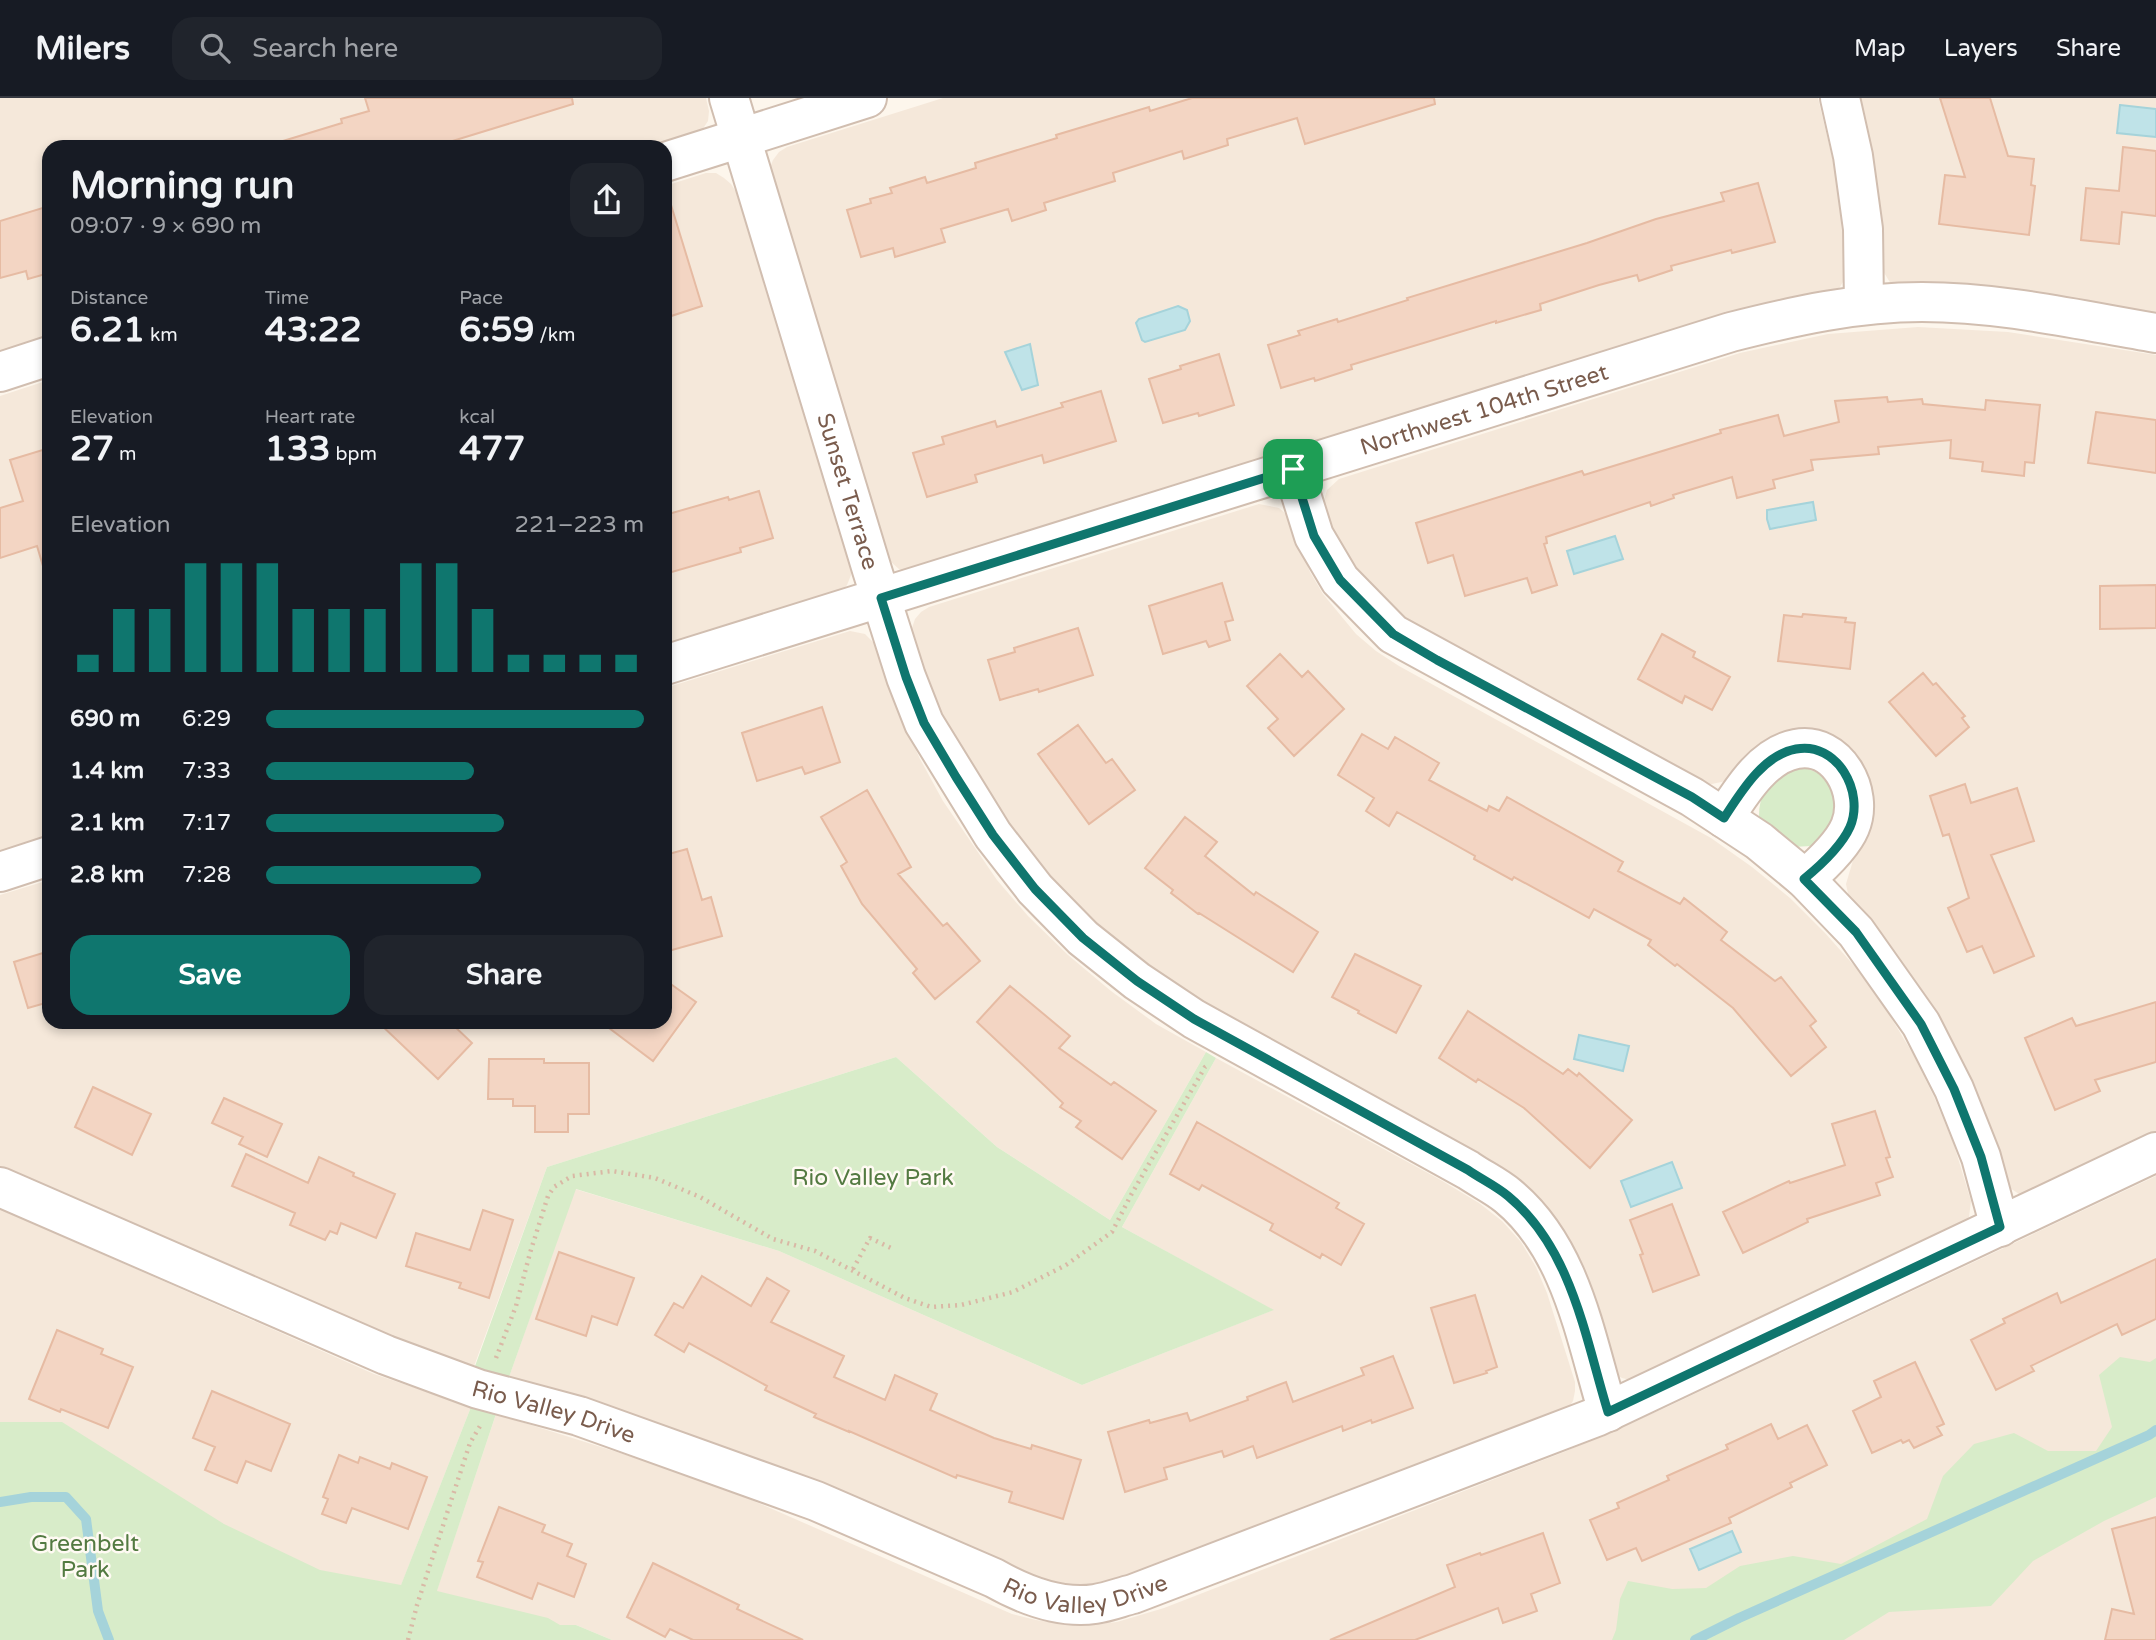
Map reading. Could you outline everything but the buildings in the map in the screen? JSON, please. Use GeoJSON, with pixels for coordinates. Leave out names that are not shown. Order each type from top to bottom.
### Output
{"type":"FeatureCollection","features":[{"type":"Feature","properties":{"kind":"street","name":"Sunset Terrace"},"geometry":{"type":"LineString","coordinates":[[729,98],[906,677],[924,723],[1001,846],[1035,889],[1083,938],[1137,981],[1194,1019],[1468,1170],[1508,1196],[1538,1227],[1561,1262],[1608,1412]]}},
{"type":"Feature","properties":{"kind":"street"},"geometry":{"type":"LineString","coordinates":[[672,160],[867,98]]}},
{"type":"Feature","properties":{"kind":"street"},"geometry":{"type":"LineString","coordinates":[[1840,98],[1853,156],[1861,217],[1864,305]]}},
{"type":"Feature","properties":{"kind":"street","name":"Northwest 104th Street"},"geometry":{"type":"LineString","coordinates":[[672,663],[1731,332],[1793,316],[1864,305],[1922,302],[2016,309],[2156,333]]}},
{"type":"Feature","properties":{"kind":"street"},"geometry":{"type":"LineString","coordinates":[[0,372],[42,358]]}},
{"type":"Feature","properties":{"kind":"street"},"geometry":{"type":"LineString","coordinates":[[1293,469],[1314,536],[1340,580],[1393,634],[1692,797],[1759,841],[1804,879],[1856,932],[1921,1024],[1954,1089],[1976,1145],[2000,1227]]}},
{"type":"Feature","properties":{"kind":"street"},"geometry":{"type":"LineString","coordinates":[[1724,818],[1742,789],[1773,758],[1797,749],[1818,750],[1839,764],[1850,782],[1854,804],[1850,826],[1827,859],[1804,879]]}},
{"type":"Feature","properties":{"kind":"street"},"geometry":{"type":"LineString","coordinates":[[0,872],[42,858]]}},
{"type":"Feature","properties":{"kind":"street","name":"Rio Valley Drive"},"geometry":{"type":"LineString","coordinates":[[0,1186],[386,1355],[494,1393],[579,1416],[816,1502],[994,1578],[1020,1593],[1064,1604],[1094,1604],[1133,1594],[1608,1412],[2156,1152]]}},
{"type":"Feature","properties":{"kind":"path"},"geometry":{"type":"LineString","coordinates":[[408,1640],[470,1443],[482,1423],[494,1393],[499,1375],[495,1361],[516,1306],[548,1196],[554,1187],[572,1176],[612,1171],[655,1178],[700,1197],[773,1239],[815,1251],[905,1298],[931,1307],[961,1305],[1013,1292],[1066,1265],[1112,1232],[1205,1067],[1219,1058],[1230,1039]]}},
{"type":"Feature","properties":{"kind":"path"},"geometry":{"type":"LineString","coordinates":[[853,1269],[870,1238],[891,1248]]}},
{"type":"Feature","properties":{"kind":"shaded area"},"geometry":{"type":"Polygon","coordinates":[[[0,98],[706,98],[708,121],[702,130],[672,143],[672,140],[42,140],[42,342],[0,356],[0,98]]]}},
{"type":"Feature","properties":{"kind":"shaded area"},"geometry":{"type":"Polygon","coordinates":[[[943,98],[1818,98],[1834,165],[1845,272],[1838,290],[906,571],[891,562],[887,553],[769,170],[779,152],[787,147],[943,98]]]}},
{"type":"Feature","properties":{"kind":"shaded area"},"geometry":{"type":"Polygon","coordinates":[[[1855,98],[2156,98],[2156,318],[1898,288],[1891,284],[1883,271],[1855,98]]]}},
{"type":"Feature","properties":{"kind":"shaded area"},"geometry":{"type":"Polygon","coordinates":[[[706,173],[716,173],[731,184],[736,192],[851,565],[851,575],[840,593],[672,647],[672,184],[706,173]]]}},
{"type":"Feature","properties":{"kind":"shaded area"},"geometry":{"type":"Polygon","coordinates":[[[1918,327],[2008,332],[2156,355],[2156,1136],[2026,1194],[2019,1194],[2007,1186],[1850,903],[1846,884],[1854,857],[1846,756],[1707,785],[1414,634],[1342,555],[1324,510],[1327,490],[1339,479],[1740,353],[1828,334],[1918,327]]]}},
{"type":"Feature","properties":{"kind":"shaded area"},"geometry":{"type":"Polygon","coordinates":[[[42,382],[42,844],[0,857],[0,396],[42,382]]]}},
{"type":"Feature","properties":{"kind":"shaded area"},"geometry":{"type":"Polygon","coordinates":[[[1259,504],[1279,508],[1287,515],[1310,572],[1323,594],[1356,634],[1376,651],[1711,838],[1790,898],[1825,933],[1858,970],[1887,1011],[1913,1054],[1935,1099],[1954,1145],[1971,1201],[1969,1217],[1964,1224],[1630,1380],[1622,1378],[1614,1374],[1571,1254],[1207,1011],[1062,898],[977,787],[935,703],[912,637],[915,619],[929,607],[1259,504]]]}},
{"type":"Feature","properties":{"kind":"shaded area"},"geometry":{"type":"Polygon","coordinates":[[[850,631],[865,634],[876,645],[900,715],[920,759],[943,801],[997,880],[1028,916],[1068,955],[1111,991],[1156,1024],[1206,1052],[1110,1220],[997,1147],[896,1057],[547,1167],[473,1369],[443,1361],[0,1169],[0,895],[42,882],[42,1029],[672,1029],[672,686],[850,631]]]}},
{"type":"Feature","properties":{"kind":"shaded area"},"geometry":{"type":"Polygon","coordinates":[[[1216,1058],[1439,1179],[1479,1203],[1502,1221],[1521,1242],[1547,1293],[1575,1382],[1573,1401],[1567,1410],[1119,1584],[1053,1587],[508,1380],[575,1189],[779,1251],[1082,1385],[1273,1310],[1122,1227],[1216,1058]]]}},
{"type":"Feature","properties":{"kind":"shaded area"},"geometry":{"type":"Polygon","coordinates":[[[2156,1176],[2156,1640],[612,1640],[576,1625],[425,1626],[496,1414],[722,1487],[1012,1614],[1062,1624],[1117,1622],[1164,1608],[1564,1452],[1667,1407],[2156,1176]]]}},
{"type":"Feature","properties":{"kind":"shaded area"},"geometry":{"type":"Polygon","coordinates":[[[0,1209],[374,1374],[471,1407],[389,1616],[0,1447],[0,1209]]]}},
{"type":"Feature","properties":{"kind":"green space"},"geometry":{"type":"Polygon","coordinates":[[[1805,768],[1827,780],[1835,800],[1838,818],[1812,846],[1791,847],[1759,818],[1760,807],[1771,783],[1786,773],[1805,768]]]}},
{"type":"Feature","properties":{"kind":"green space","name":"Rio Valley Park"},"geometry":{"type":"Polygon","coordinates":[[[1206,1052],[1216,1058],[1122,1227],[1274,1310],[1082,1385],[779,1251],[576,1189],[508,1380],[474,1369],[547,1167],[896,1057],[997,1147],[1110,1220],[1206,1052]]]}},
{"type":"Feature","properties":{"kind":"green space"},"geometry":{"type":"Polygon","coordinates":[[[2120,1357],[2150,1362],[2156,1358],[2156,1497],[2104,1521],[2033,1561],[1991,1606],[1889,1612],[1844,1640],[1612,1640],[1620,1599],[1628,1581],[1672,1589],[1706,1588],[1740,1566],[1793,1556],[1841,1564],[1927,1519],[1943,1476],[1974,1444],[2014,1433],[2048,1451],[2096,1451],[2112,1427],[2099,1375],[2120,1357]]]}},
{"type":"Feature","properties":{"kind":"green space","name":"Greenbelt Park"},"geometry":{"type":"Polygon","coordinates":[[[471,1407],[496,1414],[437,1591],[548,1618],[560,1625],[576,1625],[612,1640],[0,1640],[0,1422],[62,1422],[224,1524],[320,1570],[401,1585],[471,1407]]]}},
{"type":"Feature","properties":{"kind":"water"},"geometry":{"type":"Polygon","coordinates":[[[2120,105],[2156,109],[2156,137],[2117,133],[2120,105]]]}},
{"type":"Feature","properties":{"kind":"water"},"geometry":{"type":"Polygon","coordinates":[[[1178,306],[1187,310],[1190,321],[1185,330],[1145,342],[1142,340],[1136,323],[1139,319],[1178,306]]]}},
{"type":"Feature","properties":{"kind":"water"},"geometry":{"type":"Polygon","coordinates":[[[1030,344],[1038,385],[1022,390],[1005,352],[1030,344]]]}},
{"type":"Feature","properties":{"kind":"water"},"geometry":{"type":"Polygon","coordinates":[[[1813,502],[1816,520],[1770,529],[1767,510],[1813,502]]]}},
{"type":"Feature","properties":{"kind":"water"},"geometry":{"type":"Polygon","coordinates":[[[1615,536],[1623,559],[1574,574],[1567,551],[1615,536]]]}},
{"type":"Feature","properties":{"kind":"water"},"geometry":{"type":"Polygon","coordinates":[[[1579,1035],[1629,1046],[1623,1071],[1574,1059],[1579,1035]]]}},
{"type":"Feature","properties":{"kind":"water"},"geometry":{"type":"Polygon","coordinates":[[[1672,1162],[1682,1188],[1631,1207],[1621,1181],[1672,1162]]]}},
{"type":"Feature","properties":{"kind":"water"},"geometry":{"type":"Polygon","coordinates":[[[1732,1531],[1741,1552],[1699,1570],[1690,1549],[1732,1531]]]}},
{"type":"Feature","properties":{"kind":"waterway"},"geometry":{"type":"LineString","coordinates":[[1695,1640],[2156,1430]]}},
{"type":"Feature","properties":{"kind":"waterway"},"geometry":{"type":"LineString","coordinates":[[0,1502],[31,1497],[66,1497],[86,1519],[98,1611],[109,1640]]}},
{"type":"Feature","properties":{"kind":"route"},"geometry":{"type":"LineString","coordinates":[[1293,469],[1314,536],[1340,580],[1393,634],[1692,797],[1724,818],[1742,789],[1773,758],[1797,749],[1818,750],[1839,764],[1850,782],[1854,804],[1850,826],[1827,859],[1804,879],[1856,932],[1921,1024],[1954,1089],[1981,1157],[2000,1227],[1608,1412],[1561,1262],[1538,1227],[1508,1196],[1468,1170],[1194,1019],[1137,981],[1083,938],[1035,889],[993,835],[924,723],[881,598],[1293,469]]}}]}
